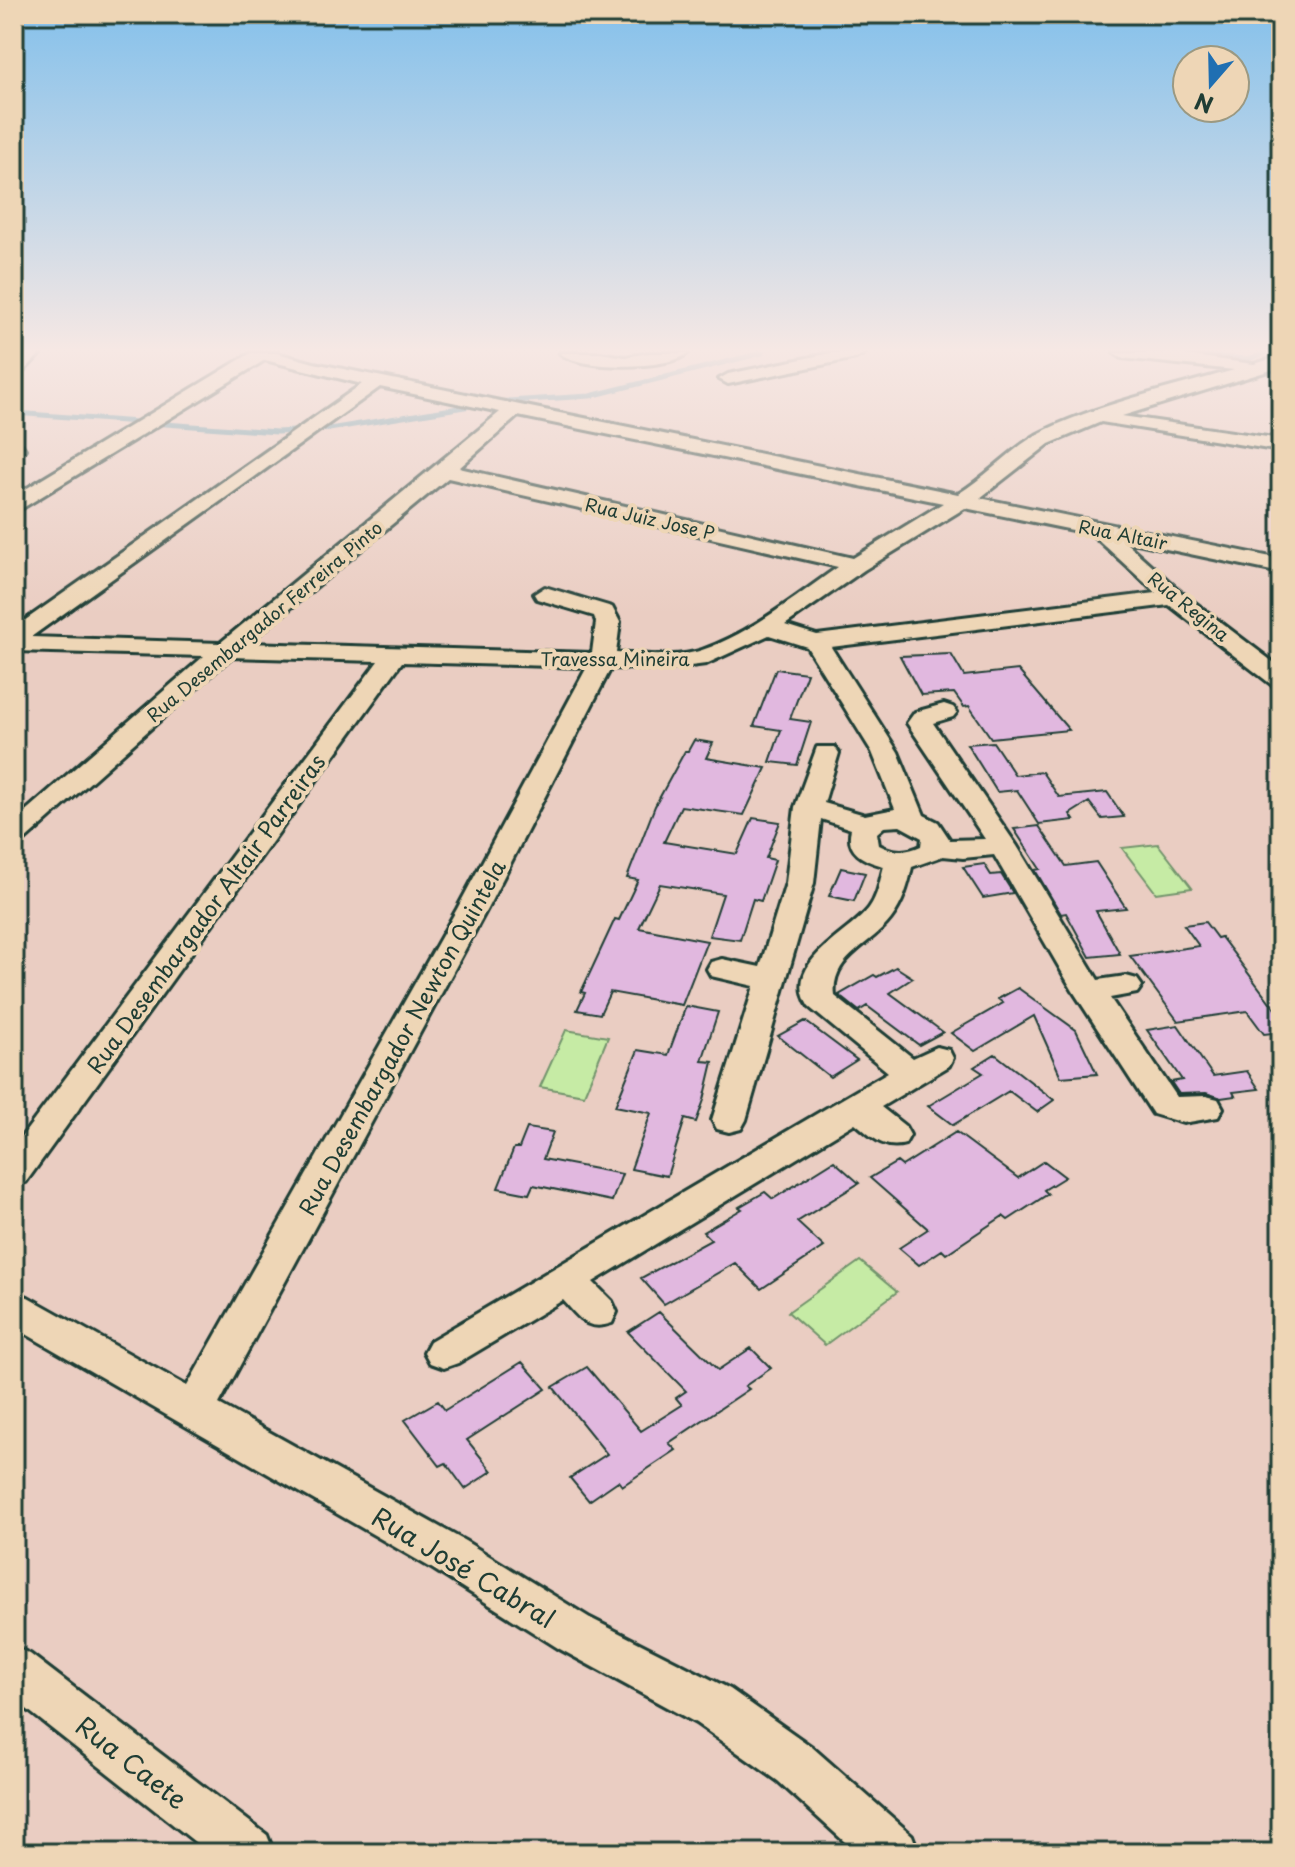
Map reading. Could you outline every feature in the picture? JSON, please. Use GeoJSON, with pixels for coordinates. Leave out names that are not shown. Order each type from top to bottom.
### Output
{"type":"FeatureCollection","features":[{"type":"Feature","properties":{"kind":"street"},"geometry":{"type":"LineString","coordinates":[[14,505],[117,440]]}},
{"type":"Feature","properties":{"kind":"street"},"geometry":{"type":"LineString","coordinates":[[14,642],[295,440]]}},
{"type":"Feature","properties":{"kind":"street","name":"Rua Desembargador Ferreira Pinto"},"geometry":{"type":"LineString","coordinates":[[14,835],[223,652],[444,471],[475,440]]}},
{"type":"Feature","properties":{"kind":"street","name":"Rua Altair"},"geometry":{"type":"LineString","coordinates":[[666,440],[1281,566]]}},
{"type":"Feature","properties":{"kind":"street","name":"Travessa Mineira"},"geometry":{"type":"LineString","coordinates":[[14,642],[223,652],[693,660],[767,627],[856,565],[965,501],[1042,440]]}},
{"type":"Feature","properties":{"kind":"street"},"geometry":{"type":"LineString","coordinates":[[1249,440],[1281,445]]}},
{"type":"Feature","properties":{"kind":"street","name":"Rua Juiz Jose P"},"geometry":{"type":"LineString","coordinates":[[444,471],[856,565]]}},
{"type":"Feature","properties":{"kind":"street","name":"Rua Regina"},"geometry":{"type":"LineString","coordinates":[[1100,530],[1174,598],[1281,680]]}},
{"type":"Feature","properties":{"kind":"street"},"geometry":{"type":"LineString","coordinates":[[545,594],[604,612],[608,622],[603,660]]}},
{"type":"Feature","properties":{"kind":"street"},"geometry":{"type":"LineString","coordinates":[[767,627],[816,642],[1174,598]]}},
{"type":"Feature","properties":{"kind":"street"},"geometry":{"type":"LineString","coordinates":[[816,642],[889,762],[908,799],[912,820]]}},
{"type":"Feature","properties":{"kind":"street","name":"Rua Desembargador Altair Parreiras"},"geometry":{"type":"LineString","coordinates":[[14,1173],[396,654]]}},
{"type":"Feature","properties":{"kind":"street","name":"Rua Desembargador Newton Quintela"},"geometry":{"type":"LineString","coordinates":[[193,1412],[465,922],[603,660]]}},
{"type":"Feature","properties":{"kind":"street"},"geometry":{"type":"LineString","coordinates":[[944,712],[924,717],[920,723],[1003,846],[1089,991],[1165,1106],[1183,1111],[1206,1108]]}},
{"type":"Feature","properties":{"kind":"street"},"geometry":{"type":"LineString","coordinates":[[729,1120],[800,883],[809,807],[826,753]]}},
{"type":"Feature","properties":{"kind":"street"},"geometry":{"type":"LineString","coordinates":[[809,807],[868,825]]}},
{"type":"Feature","properties":{"kind":"street"},"geometry":{"type":"LineString","coordinates":[[936,847],[933,832],[912,820],[885,818],[868,825],[863,831],[864,844],[877,855],[899,861],[921,858],[936,847],[963,850],[1003,846]]}},
{"type":"Feature","properties":{"kind":"street"},"geometry":{"type":"LineString","coordinates":[[444,1352],[924,1066],[820,1000],[817,988],[820,974],[833,953],[864,931],[886,905],[899,861]]}},
{"type":"Feature","properties":{"kind":"street"},"geometry":{"type":"LineString","coordinates":[[722,969],[770,979]]}},
{"type":"Feature","properties":{"kind":"street"},"geometry":{"type":"LineString","coordinates":[[1089,991],[1126,986]]}},
{"type":"Feature","properties":{"kind":"street"},"geometry":{"type":"LineString","coordinates":[[858,1107],[893,1135]]}},
{"type":"Feature","properties":{"kind":"street"},"geometry":{"type":"LineString","coordinates":[[567,1279],[598,1312]]}},
{"type":"Feature","properties":{"kind":"street","name":"Rua José Cabral"},"geometry":{"type":"LineString","coordinates":[[14,1308],[449,1555],[574,1633],[713,1706],[795,1764],[894,1853]]}},
{"type":"Feature","properties":{"kind":"street","name":"Rua Caete"},"geometry":{"type":"LineString","coordinates":[[14,1670],[249,1853]]}},
{"type":"Feature","properties":{"kind":"green space"},"geometry":{"type":"Polygon","coordinates":[[[1158,844],[1192,888],[1156,893],[1122,848],[1158,844]]]}},
{"type":"Feature","properties":{"kind":"green space"},"geometry":{"type":"Polygon","coordinates":[[[566,1030],[608,1037],[584,1095],[540,1087],[566,1030]]]}},
{"type":"Feature","properties":{"kind":"green space"},"geometry":{"type":"Polygon","coordinates":[[[860,1261],[897,1292],[825,1345],[788,1312],[860,1261]]]}},
{"type":"Feature","properties":{"kind":"building"},"geometry":{"type":"Polygon","coordinates":[[[951,654],[964,676],[1018,670],[1069,730],[991,738],[969,706],[964,707],[954,693],[921,695],[900,656],[951,654]]]}},
{"type":"Feature","properties":{"kind":"building"},"geometry":{"type":"Polygon","coordinates":[[[776,669],[807,673],[790,719],[811,722],[797,765],[770,762],[781,730],[754,726],[776,669]]]}},
{"type":"Feature","properties":{"kind":"building"},"geometry":{"type":"Polygon","coordinates":[[[694,740],[713,743],[706,758],[766,768],[744,815],[681,806],[664,842],[737,854],[753,818],[780,822],[766,858],[775,860],[761,901],[753,899],[740,940],[709,936],[723,894],[660,884],[639,928],[707,941],[682,1005],[610,992],[600,1014],[577,1010],[585,993],[581,992],[615,919],[619,920],[638,880],[627,878],[655,806],[694,740]]]}},
{"type":"Feature","properties":{"kind":"building"},"geometry":{"type":"Polygon","coordinates":[[[993,742],[1015,775],[1042,772],[1059,797],[1107,792],[1124,817],[1102,819],[1089,802],[1070,814],[1074,820],[1039,824],[1017,790],[997,792],[967,744],[993,742]]]}},
{"type":"Feature","properties":{"kind":"building"},"geometry":{"type":"Polygon","coordinates":[[[1039,826],[1066,866],[1096,862],[1126,908],[1096,911],[1120,954],[1090,957],[1066,913],[1061,914],[1035,870],[1040,869],[1014,829],[1039,826]]]}},
{"type":"Feature","properties":{"kind":"building"},"geometry":{"type":"Polygon","coordinates":[[[984,864],[991,875],[1001,874],[1013,893],[983,898],[963,867],[984,864]]]}},
{"type":"Feature","properties":{"kind":"building"},"geometry":{"type":"Polygon","coordinates":[[[841,868],[865,873],[854,901],[829,896],[841,868]]]}},
{"type":"Feature","properties":{"kind":"building"},"geometry":{"type":"Polygon","coordinates":[[[1205,922],[1217,938],[1221,937],[1281,1017],[1281,1032],[1264,1034],[1247,1011],[1178,1021],[1130,956],[1199,946],[1184,925],[1205,922]]]}},
{"type":"Feature","properties":{"kind":"building"},"geometry":{"type":"Polygon","coordinates":[[[896,967],[913,978],[890,993],[943,1032],[919,1045],[867,1006],[859,1011],[839,995],[874,975],[877,977],[896,967]]]}},
{"type":"Feature","properties":{"kind":"building"},"geometry":{"type":"Polygon","coordinates":[[[1018,988],[1076,1030],[1097,1074],[1061,1077],[1034,1016],[975,1051],[951,1033],[1003,1003],[998,999],[1018,988]]]}},
{"type":"Feature","properties":{"kind":"building"},"geometry":{"type":"Polygon","coordinates":[[[686,1006],[718,1012],[702,1061],[713,1062],[704,1100],[696,1122],[685,1119],[667,1176],[631,1169],[651,1113],[615,1106],[638,1050],[668,1055],[686,1006]]]}},
{"type":"Feature","properties":{"kind":"building"},"geometry":{"type":"Polygon","coordinates":[[[805,1021],[857,1060],[830,1077],[778,1036],[805,1021]]]}},
{"type":"Feature","properties":{"kind":"building"},"geometry":{"type":"Polygon","coordinates":[[[1178,1025],[1213,1076],[1247,1071],[1259,1089],[1233,1092],[1235,1096],[1221,1098],[1206,1093],[1179,1094],[1171,1082],[1182,1080],[1147,1030],[1178,1025]]]}},
{"type":"Feature","properties":{"kind":"building"},"geometry":{"type":"Polygon","coordinates":[[[995,1054],[1054,1100],[1037,1112],[1009,1091],[953,1125],[928,1106],[983,1073],[974,1067],[995,1054]]]}},
{"type":"Feature","properties":{"kind":"building"},"geometry":{"type":"Polygon","coordinates":[[[527,1128],[553,1132],[543,1159],[622,1174],[612,1201],[533,1185],[529,1194],[498,1188],[514,1148],[519,1148],[527,1128]]]}},
{"type":"Feature","properties":{"kind":"building"},"geometry":{"type":"Polygon","coordinates":[[[956,1132],[1018,1178],[1044,1161],[1065,1177],[1044,1190],[1048,1194],[1008,1220],[1003,1216],[946,1254],[942,1250],[919,1265],[899,1248],[928,1229],[870,1178],[897,1162],[902,1166],[956,1132]]]}},
{"type":"Feature","properties":{"kind":"building"},"geometry":{"type":"Polygon","coordinates":[[[834,1161],[859,1183],[797,1222],[824,1247],[761,1289],[735,1263],[664,1304],[641,1278],[711,1240],[703,1232],[742,1209],[739,1207],[765,1192],[773,1199],[834,1161]]]}},
{"type":"Feature","properties":{"kind":"building"},"geometry":{"type":"Polygon","coordinates":[[[659,1312],[718,1370],[751,1348],[771,1368],[745,1386],[749,1389],[669,1443],[676,1450],[622,1486],[618,1481],[589,1501],[570,1478],[607,1454],[553,1387],[587,1367],[641,1431],[682,1405],[676,1398],[686,1391],[628,1332],[659,1312]]]}},
{"type":"Feature","properties":{"kind":"building"},"geometry":{"type":"Polygon","coordinates":[[[522,1362],[546,1389],[467,1440],[492,1471],[465,1489],[446,1463],[440,1466],[405,1420],[438,1401],[445,1410],[522,1362]]]}}]}
